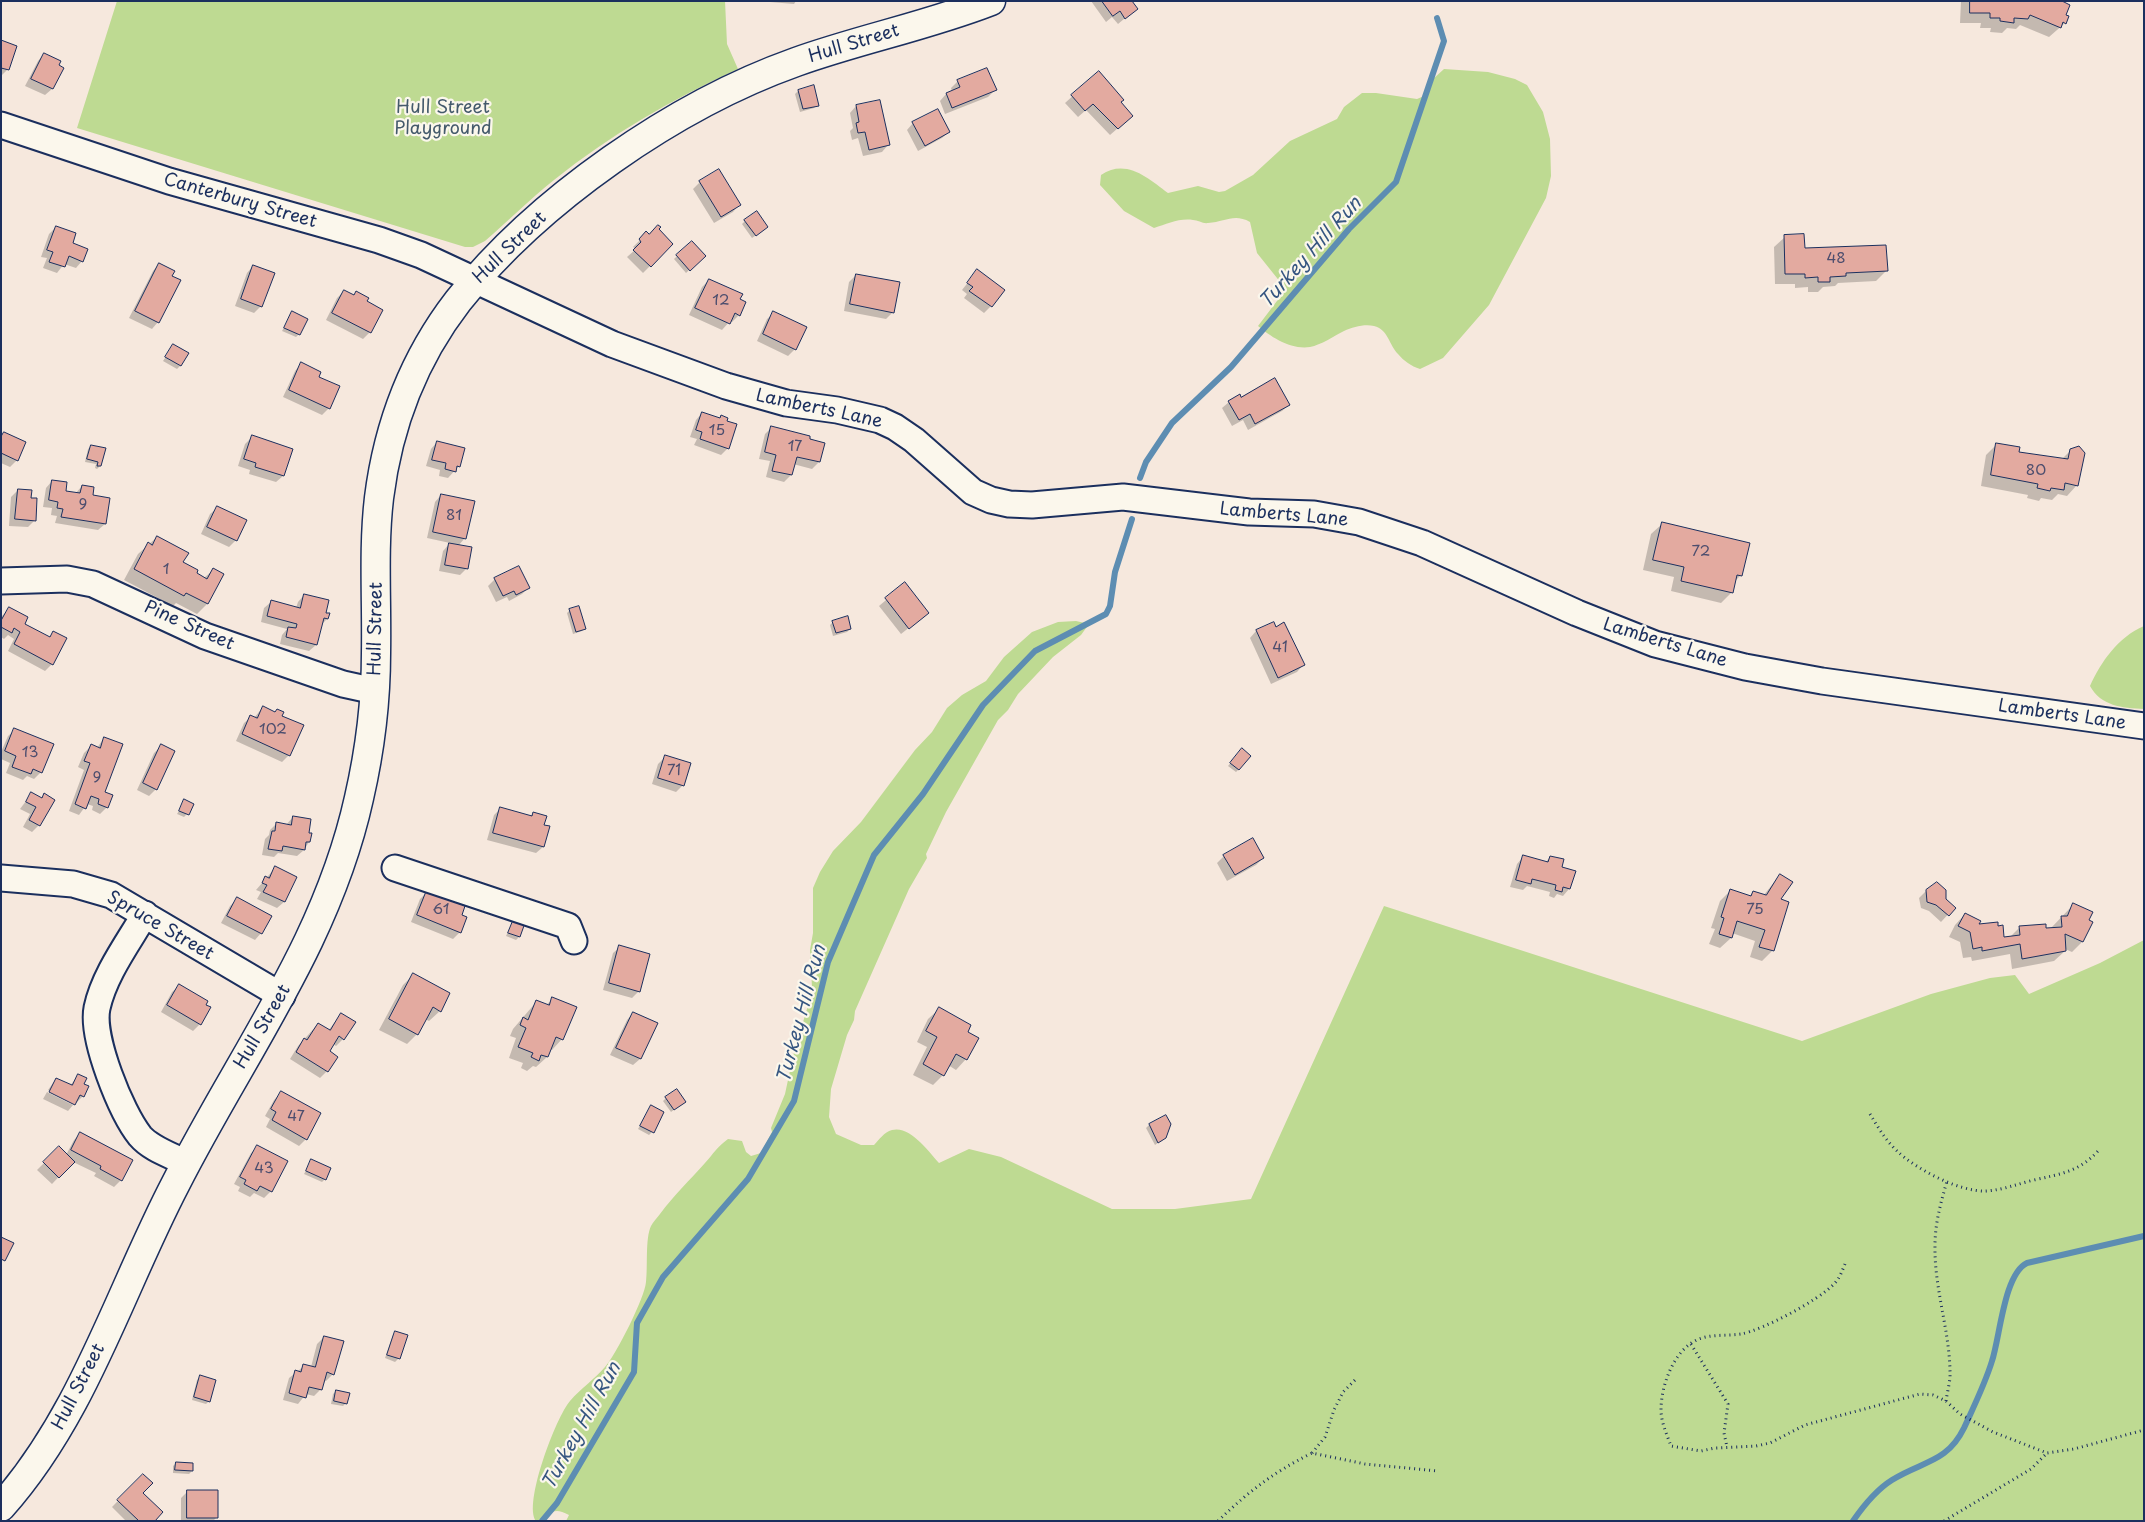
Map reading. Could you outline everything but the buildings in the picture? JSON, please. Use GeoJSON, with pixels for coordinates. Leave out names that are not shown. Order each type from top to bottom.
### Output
{"type":"FeatureCollection","features":[{"type":"Feature","properties":{"kind":"main road","name":"Hull Street"},"geometry":{"type":"LineString","coordinates":[[1,1507],[39,1460],[68,1414],[186,1163],[282,996],[320,918],[348,840],[370,744],[375,691],[377,526],[387,452],[405,393],[420,359],[445,320],[476,281],[516,240],[584,181],[633,146],[699,106],[792,63],[948,17],[991,1]]}},
{"type":"Feature","properties":{"kind":"street","name":"Canterbury Street"},"geometry":{"type":"LineString","coordinates":[[1,125],[178,184],[380,240],[440,262],[476,281]]}},
{"type":"Feature","properties":{"kind":"street","name":"Lamberts Lane"},"geometry":{"type":"LineString","coordinates":[[476,281],[612,344],[726,386],[777,401],[862,415],[888,423],[914,440],[973,492],[991,500],[1009,504],[1032,504],[1123,497],[1161,500],[1249,512],[1294,512],[1344,519],[1375,526],[1422,543],[1595,621],[1655,644],[1687,653],[1772,673],[1822,681],[2144,726]]}},
{"type":"Feature","properties":{"kind":"street","name":"Pine Street"},"geometry":{"type":"LineString","coordinates":[[1,581],[67,579],[93,584],[218,641],[343,684],[375,691]]}},
{"type":"Feature","properties":{"kind":"street"},"geometry":{"type":"LineString","coordinates":[[395,868],[568,926],[574,940]]}},
{"type":"Feature","properties":{"kind":"street","name":"Spruce Street"},"geometry":{"type":"LineString","coordinates":[[1,878],[51,881],[92,888],[111,895],[282,996]]}},
{"type":"Feature","properties":{"kind":"street"},"geometry":{"type":"LineString","coordinates":[[145,914],[108,978],[100,996],[95,1022],[98,1037],[125,1112],[141,1136],[156,1148],[186,1163]]}},
{"type":"Feature","properties":{"kind":"path"},"geometry":{"type":"LineString","coordinates":[[1870,1114],[1879,1130],[1897,1151],[1916,1166],[1956,1185],[1984,1191],[2007,1189],[2078,1169],[2089,1162],[2098,1152]]}},
{"type":"Feature","properties":{"kind":"path"},"geometry":{"type":"LineString","coordinates":[[1946,1181],[1939,1210],[1935,1244],[1938,1290],[1947,1340],[1950,1379],[1946,1401]]}},
{"type":"Feature","properties":{"kind":"path"},"geometry":{"type":"LineString","coordinates":[[1846,1264],[1834,1284],[1796,1309],[1761,1327],[1741,1334],[1700,1339],[1684,1349],[1674,1363],[1665,1385],[1661,1412],[1665,1431],[1671,1446],[1701,1451],[1727,1447],[1756,1446],[1770,1443],[1805,1425],[1920,1394],[1933,1395],[1946,1401],[1960,1414],[1976,1424],[2048,1453],[2074,1450],[2144,1430]]}},
{"type":"Feature","properties":{"kind":"path"},"geometry":{"type":"LineString","coordinates":[[1691,1344],[1728,1404],[1724,1433],[1727,1447]]}},
{"type":"Feature","properties":{"kind":"path"},"geometry":{"type":"LineString","coordinates":[[1218,1521],[1245,1494],[1279,1470],[1312,1452],[1325,1438],[1334,1410],[1343,1392],[1355,1380]]}},
{"type":"Feature","properties":{"kind":"path"},"geometry":{"type":"LineString","coordinates":[[1312,1452],[1365,1464],[1438,1471]]}},
{"type":"Feature","properties":{"kind":"path"},"geometry":{"type":"LineString","coordinates":[[1944,1521],[2031,1469],[2048,1453]]}},
{"type":"Feature","properties":{"kind":"green space","name":"Hull Street Playground"},"geometry":{"type":"Polygon","coordinates":[[[117,1],[725,1],[727,44],[738,69],[666,105],[619,133],[554,180],[485,241],[473,247],[465,247],[77,128],[117,1]]]}},
{"type":"Feature","properties":{"kind":"green space"},"geometry":{"type":"Polygon","coordinates":[[[1444,69],[1488,72],[1515,79],[1527,85],[1543,112],[1550,139],[1551,176],[1546,198],[1489,305],[1443,358],[1420,369],[1403,359],[1382,330],[1370,325],[1351,328],[1310,347],[1296,347],[1275,338],[1258,326],[1283,293],[1281,283],[1257,253],[1250,222],[1239,218],[1206,223],[1195,220],[1183,220],[1154,228],[1124,211],[1100,185],[1101,175],[1110,170],[1128,169],[1145,176],[1168,193],[1198,186],[1219,192],[1225,191],[1253,175],[1290,141],[1337,119],[1344,107],[1362,93],[1376,93],[1417,99],[1424,96],[1432,80],[1444,69]]]}},
{"type":"Feature","properties":{"kind":"green space"},"geometry":{"type":"Polygon","coordinates":[[[1076,621],[1089,624],[1081,635],[1053,657],[1018,694],[1008,710],[998,720],[946,812],[926,854],[927,858],[909,889],[855,1011],[854,1020],[847,1035],[831,1089],[829,1117],[836,1134],[861,1145],[874,1145],[887,1132],[899,1130],[919,1140],[939,1163],[969,1149],[1001,1157],[1112,1209],[1175,1209],[1251,1199],[1384,906],[1802,1041],[1931,994],[1990,978],[2015,975],[2029,994],[2100,963],[2144,940],[2144,1521],[566,1521],[569,1515],[555,1511],[536,1521],[533,1512],[537,1480],[557,1424],[570,1401],[610,1361],[641,1300],[646,1282],[648,1238],[652,1224],[718,1147],[728,1139],[742,1141],[746,1152],[751,1156],[761,1153],[772,1132],[771,1128],[785,1094],[794,1052],[810,999],[812,987],[810,950],[813,933],[813,888],[820,872],[833,851],[861,822],[915,750],[932,732],[947,708],[962,695],[986,681],[1004,657],[1032,632],[1058,622],[1076,621]]]}},
{"type":"Feature","properties":{"kind":"green space"},"geometry":{"type":"Polygon","coordinates":[[[2144,626],[2144,709],[2120,707],[2106,702],[2090,686],[2094,677],[2118,643],[2144,626]]]}},
{"type":"Feature","properties":{"kind":"waterway","name":"Turkey Hill Run"},"geometry":{"type":"LineString","coordinates":[[1140,478],[1146,462],[1172,423],[1231,367],[1349,229],[1396,182],[1444,41],[1437,18]]}},
{"type":"Feature","properties":{"kind":"waterway","name":"Turkey Hill Run"},"geometry":{"type":"LineString","coordinates":[[542,1521],[557,1503],[634,1372],[637,1323],[663,1277],[748,1179],[794,1101],[828,962],[874,855],[923,794],[983,705],[1035,651],[1106,614],[1110,606],[1115,572],[1132,519]]}},
{"type":"Feature","properties":{"kind":"waterway"},"geometry":{"type":"LineString","coordinates":[[1853,1521],[1861,1509],[1886,1484],[1942,1455],[1957,1440],[1983,1387],[1995,1350],[2008,1293],[2019,1269],[2027,1263],[2144,1236]]}}]}
